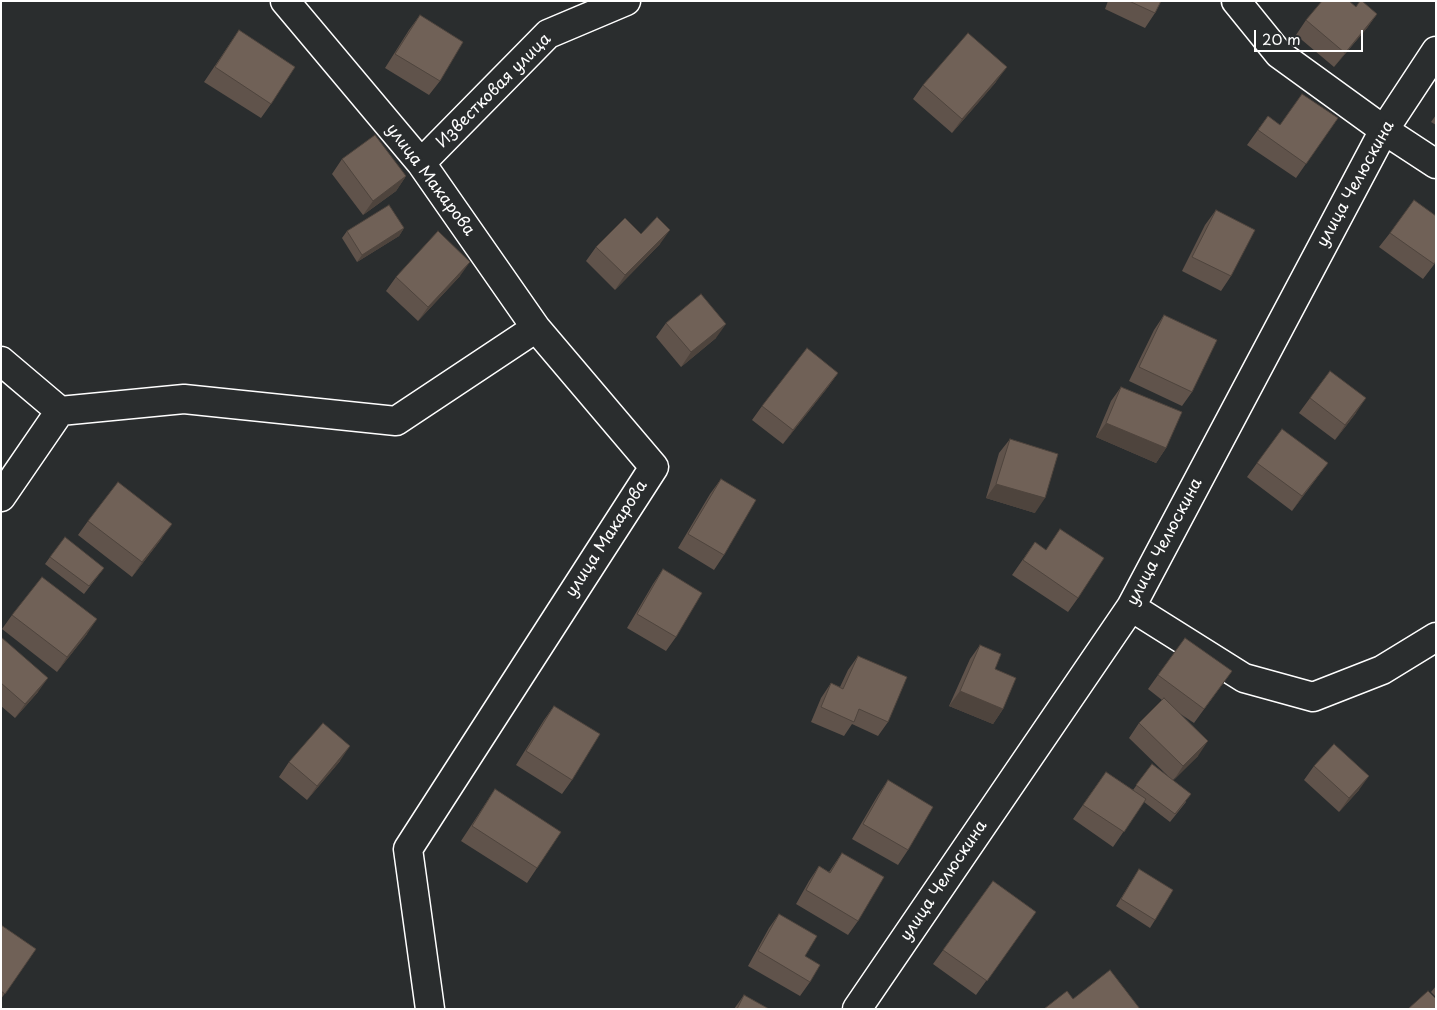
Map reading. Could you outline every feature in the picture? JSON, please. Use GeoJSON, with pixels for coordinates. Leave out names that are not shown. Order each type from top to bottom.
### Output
{"type":"FeatureCollection","features":[{"type":"Feature","properties":{"kind":"street","name":"улица Макарова"},"geometry":{"type":"LineString","coordinates":[[285,1],[421,163],[536,328],[654,467],[408,849],[430,1009]]}},
{"type":"Feature","properties":{"kind":"street","name":"Известковая улица"},"geometry":{"type":"LineString","coordinates":[[421,163],[548,34],[626,1]]}},
{"type":"Feature","properties":{"kind":"street"},"geometry":{"type":"LineString","coordinates":[[1236,1],[1279,54],[1384,130],[1436,164]]}},
{"type":"Feature","properties":{"kind":"street","name":"улица Челюскина"},"geometry":{"type":"LineString","coordinates":[[857,1009],[1131,607],[1384,130],[1436,52]]}},
{"type":"Feature","properties":{"kind":"street"},"geometry":{"type":"LineString","coordinates":[[1,361],[60,411],[184,398],[396,421],[536,328]]}},
{"type":"Feature","properties":{"kind":"street"},"geometry":{"type":"LineString","coordinates":[[1,497],[60,411]]}},
{"type":"Feature","properties":{"kind":"street"},"geometry":{"type":"LineString","coordinates":[[1131,607],[1244,678],[1313,696],[1382,670],[1436,637]]}},
{"type":"Feature","properties":{"kind":"building"},"geometry":{"type":"Polygon","coordinates":[[[1129,1],[1161,1],[1155,13],[1129,1]]]}},
{"type":"Feature","properties":{"kind":"building"},"geometry":{"type":"Polygon","coordinates":[[[1322,1],[1349,1],[1356,7],[1362,1],[1377,14],[1345,53],[1306,20],[1322,1]]]}},
{"type":"Feature","properties":{"kind":"building"},"geometry":{"type":"Polygon","coordinates":[[[420,15],[463,42],[440,81],[395,54],[420,15]]]}},
{"type":"Feature","properties":{"kind":"building"},"geometry":{"type":"Polygon","coordinates":[[[239,30],[295,67],[271,104],[215,67],[239,30]]]}},
{"type":"Feature","properties":{"kind":"building"},"geometry":{"type":"Polygon","coordinates":[[[968,33],[1007,67],[962,119],[923,85],[968,33]]]}},
{"type":"Feature","properties":{"kind":"building"},"geometry":{"type":"Polygon","coordinates":[[[1302,94],[1338,118],[1306,164],[1258,130],[1268,116],[1280,125],[1302,94]]]}},
{"type":"Feature","properties":{"kind":"building"},"geometry":{"type":"Polygon","coordinates":[[[375,135],[406,176],[373,201],[342,159],[375,135]]]}},
{"type":"Feature","properties":{"kind":"building"},"geometry":{"type":"Polygon","coordinates":[[[1414,200],[1436,216],[1436,261],[1434,264],[1390,233],[1414,200]]]}},
{"type":"Feature","properties":{"kind":"building"},"geometry":{"type":"Polygon","coordinates":[[[389,205],[404,228],[362,255],[347,231],[389,205]]]}},
{"type":"Feature","properties":{"kind":"building"},"geometry":{"type":"Polygon","coordinates":[[[1216,210],[1255,230],[1231,276],[1192,257],[1216,210]]]}},
{"type":"Feature","properties":{"kind":"building"},"geometry":{"type":"Polygon","coordinates":[[[657,217],[670,230],[625,275],[596,247],[625,218],[641,234],[657,217]]]}},
{"type":"Feature","properties":{"kind":"building"},"geometry":{"type":"Polygon","coordinates":[[[438,231],[470,262],[428,307],[396,277],[438,231]]]}},
{"type":"Feature","properties":{"kind":"building"},"geometry":{"type":"Polygon","coordinates":[[[701,294],[726,324],[691,352],[666,323],[701,294]]]}},
{"type":"Feature","properties":{"kind":"building"},"geometry":{"type":"Polygon","coordinates":[[[1164,315],[1217,340],[1192,392],[1139,367],[1164,315]]]}},
{"type":"Feature","properties":{"kind":"building"},"geometry":{"type":"Polygon","coordinates":[[[807,348],[838,373],[793,430],[762,406],[807,348]]]}},
{"type":"Feature","properties":{"kind":"building"},"geometry":{"type":"Polygon","coordinates":[[[1330,371],[1366,398],[1345,425],[1310,398],[1330,371]]]}},
{"type":"Feature","properties":{"kind":"building"},"geometry":{"type":"Polygon","coordinates":[[[1121,387],[1182,412],[1166,448],[1106,423],[1121,387]]]}},
{"type":"Feature","properties":{"kind":"building"},"geometry":{"type":"Polygon","coordinates":[[[1282,429],[1328,463],[1302,496],[1257,463],[1282,429]]]}},
{"type":"Feature","properties":{"kind":"building"},"geometry":{"type":"Polygon","coordinates":[[[1010,439],[1058,454],[1045,498],[996,484],[1010,439]]]}},
{"type":"Feature","properties":{"kind":"building"},"geometry":{"type":"Polygon","coordinates":[[[721,479],[756,500],[724,555],[688,534],[721,479]]]}},
{"type":"Feature","properties":{"kind":"building"},"geometry":{"type":"Polygon","coordinates":[[[118,482],[172,524],[142,562],[88,521],[118,482]]]}},
{"type":"Feature","properties":{"kind":"building"},"geometry":{"type":"Polygon","coordinates":[[[1060,529],[1104,558],[1078,598],[1023,560],[1035,542],[1046,550],[1060,529]]]}},
{"type":"Feature","properties":{"kind":"building"},"geometry":{"type":"Polygon","coordinates":[[[65,537],[104,568],[89,586],[50,557],[65,537]]]}},
{"type":"Feature","properties":{"kind":"building"},"geometry":{"type":"Polygon","coordinates":[[[663,569],[702,593],[676,637],[637,614],[663,569]]]}},
{"type":"Feature","properties":{"kind":"building"},"geometry":{"type":"Polygon","coordinates":[[[42,577],[97,619],[67,657],[12,615],[42,577]]]}},
{"type":"Feature","properties":{"kind":"building"},"geometry":{"type":"Polygon","coordinates":[[[1,637],[48,678],[25,704],[1,683],[1,637]]]}},
{"type":"Feature","properties":{"kind":"building"},"geometry":{"type":"Polygon","coordinates":[[[1185,638],[1232,671],[1204,709],[1158,675],[1185,638]]]}},
{"type":"Feature","properties":{"kind":"building"},"geometry":{"type":"Polygon","coordinates":[[[980,645],[1001,654],[995,669],[1016,678],[1003,709],[960,691],[980,645]]]}},
{"type":"Feature","properties":{"kind":"building"},"geometry":{"type":"Polygon","coordinates":[[[858,656],[907,677],[888,722],[859,709],[854,722],[821,707],[831,683],[843,689],[858,656]]]}},
{"type":"Feature","properties":{"kind":"building"},"geometry":{"type":"Polygon","coordinates":[[[1164,698],[1208,741],[1183,766],[1139,723],[1164,698]]]}},
{"type":"Feature","properties":{"kind":"building"},"geometry":{"type":"Polygon","coordinates":[[[554,706],[600,734],[572,780],[526,751],[554,706]]]}},
{"type":"Feature","properties":{"kind":"building"},"geometry":{"type":"Polygon","coordinates":[[[323,723],[350,746],[317,786],[289,762],[323,723]]]}},
{"type":"Feature","properties":{"kind":"building"},"geometry":{"type":"Polygon","coordinates":[[[1334,744],[1369,776],[1349,798],[1314,766],[1334,744]]]}},
{"type":"Feature","properties":{"kind":"building"},"geometry":{"type":"Polygon","coordinates":[[[1152,764],[1191,794],[1175,814],[1136,785],[1152,764]]]}},
{"type":"Feature","properties":{"kind":"building"},"geometry":{"type":"Polygon","coordinates":[[[1106,772],[1146,799],[1124,832],[1083,805],[1106,772]]]}},
{"type":"Feature","properties":{"kind":"building"},"geometry":{"type":"Polygon","coordinates":[[[888,780],[933,807],[908,850],[863,824],[888,780]]]}},
{"type":"Feature","properties":{"kind":"building"},"geometry":{"type":"Polygon","coordinates":[[[495,789],[561,832],[537,868],[472,826],[495,789]]]}},
{"type":"Feature","properties":{"kind":"building"},"geometry":{"type":"Polygon","coordinates":[[[842,853],[884,877],[858,921],[806,890],[819,866],[830,873],[842,853]]]}},
{"type":"Feature","properties":{"kind":"building"},"geometry":{"type":"Polygon","coordinates":[[[1139,869],[1173,890],[1155,920],[1121,899],[1139,869]]]}},
{"type":"Feature","properties":{"kind":"building"},"geometry":{"type":"Polygon","coordinates":[[[993,881],[1036,912],[987,981],[943,950],[993,881]]]}},
{"type":"Feature","properties":{"kind":"building"},"geometry":{"type":"Polygon","coordinates":[[[779,914],[817,936],[805,956],[820,965],[810,982],[758,951],[779,914]]]}},
{"type":"Feature","properties":{"kind":"building"},"geometry":{"type":"Polygon","coordinates":[[[1,925],[36,949],[5,994],[1,991],[1,925]]]}},
{"type":"Feature","properties":{"kind":"building"},"geometry":{"type":"Polygon","coordinates":[[[1110,970],[1140,1009],[1044,1009],[1067,991],[1073,999],[1110,970]]]}},
{"type":"Feature","properties":{"kind":"building"},"geometry":{"type":"Polygon","coordinates":[[[1428,991],[1436,999],[1436,1009],[1408,1009],[1428,991]]]}},
{"type":"Feature","properties":{"kind":"building"},"geometry":{"type":"Polygon","coordinates":[[[744,995],[769,1009],[737,1009],[744,995]]]}}]}
